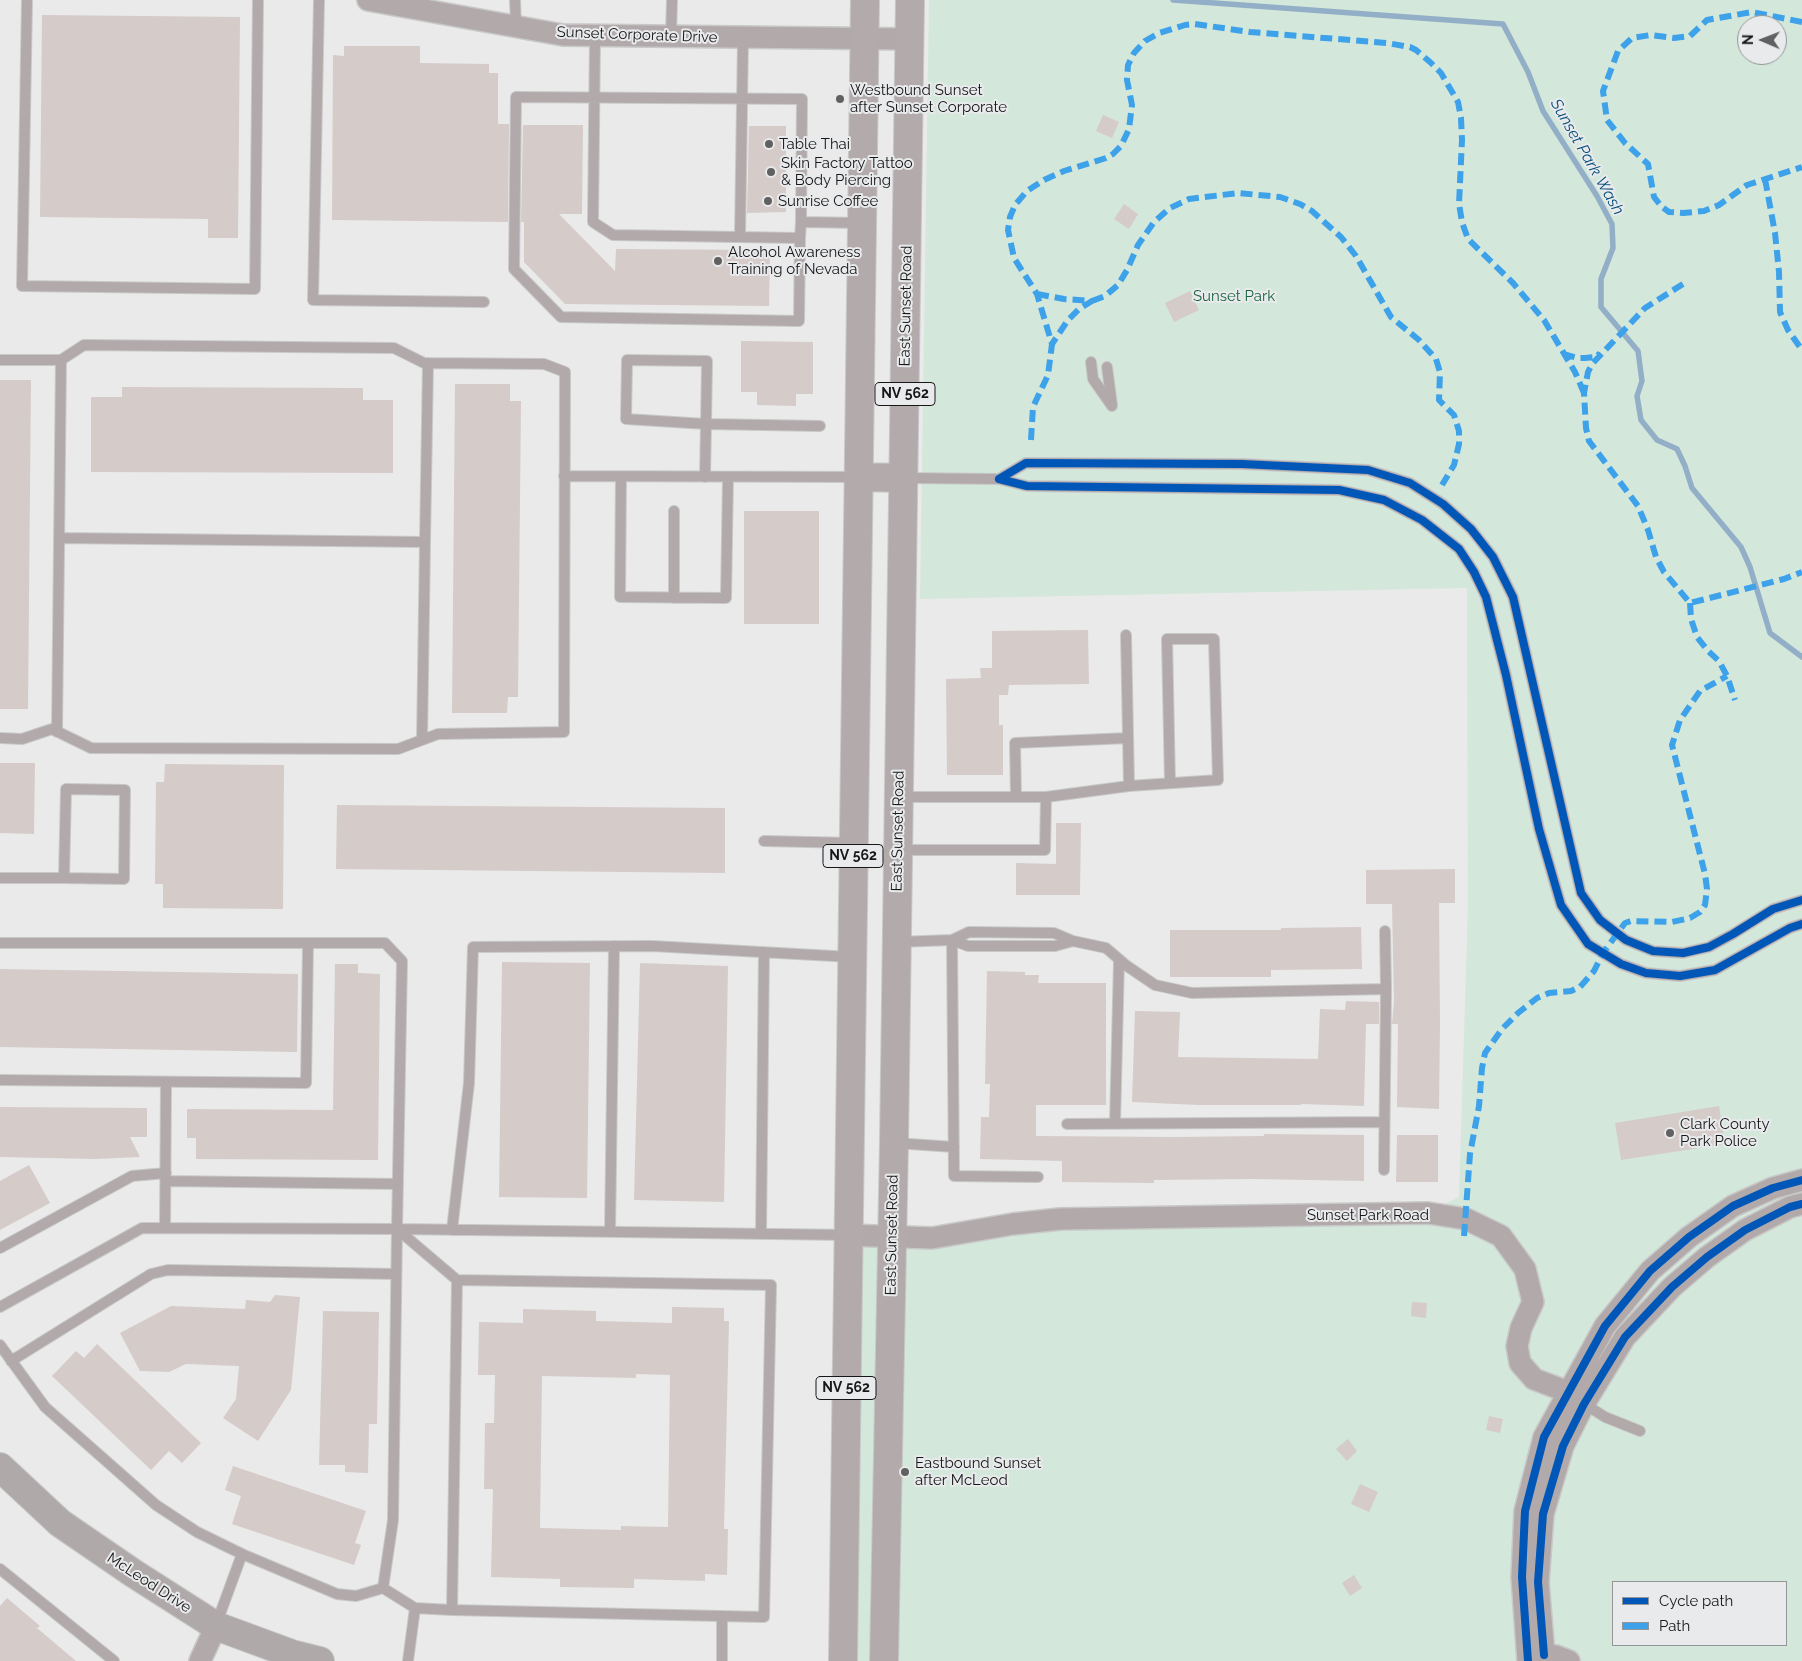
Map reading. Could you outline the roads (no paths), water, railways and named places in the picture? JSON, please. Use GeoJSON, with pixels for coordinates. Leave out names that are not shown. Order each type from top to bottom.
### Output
{"type":"FeatureCollection","features":[{"type":"Feature","properties":{"kind":"main road","name":"NV 562"},"geometry":{"type":"LineString","coordinates":[[842,1661],[865,0]]}},
{"type":"Feature","properties":{"kind":"main road","name":"East Sunset Road"},"geometry":{"type":"LineString","coordinates":[[884,1661],[894,1143],[910,0]]}},
{"type":"Feature","properties":{"kind":"main road"},"geometry":{"type":"LineString","coordinates":[[859,477],[904,478]]}},
{"type":"Feature","properties":{"kind":"street","name":"Sunset Corporate Drive"},"geometry":{"type":"LineString","coordinates":[[375,1],[563,35],[909,39]]}},
{"type":"Feature","properties":{"kind":"street"},"geometry":{"type":"LineString","coordinates":[[1568,1661],[1556,1656],[1534,1659],[1543,1514],[1576,1398],[1605,1326],[1650,1271],[1689,1237],[1733,1206],[1773,1188],[1802,1180]]}},
{"type":"Feature","properties":{"kind":"street"},"geometry":{"type":"LineString","coordinates":[[1576,1398],[1625,1337],[1672,1287],[1707,1257],[1745,1230],[1790,1207],[1802,1204]]}},
{"type":"Feature","properties":{"kind":"street","name":"Sunset Park Road"},"geometry":{"type":"LineString","coordinates":[[848,1235],[932,1238],[1013,1224],[1060,1219],[1428,1213],[1466,1220],[1500,1236],[1525,1269],[1533,1302],[1521,1328],[1517,1346],[1520,1363],[1534,1379],[1576,1398]]}},
{"type":"Feature","properties":{"kind":"street","name":"McLeod Drive"},"geometry":{"type":"LineString","coordinates":[[0,1467],[60,1523],[133,1573],[216,1626],[292,1654],[320,1661]]}},
{"type":"Feature","properties":{"kind":"street"},"geometry":{"type":"LineString","coordinates":[[200,1661],[216,1626]]}},
{"type":"Feature","properties":{"kind":"lane"},"geometry":{"type":"LineString","coordinates":[[27,0],[22,286],[255,289],[258,0]]}},
{"type":"Feature","properties":{"kind":"lane"},"geometry":{"type":"LineString","coordinates":[[319,0],[313,300],[484,302]]}},
{"type":"Feature","properties":{"kind":"lane"},"geometry":{"type":"LineString","coordinates":[[515,0],[516,27]]}},
{"type":"Feature","properties":{"kind":"lane"},"geometry":{"type":"LineString","coordinates":[[671,37],[672,0]]}},
{"type":"Feature","properties":{"kind":"lane"},"geometry":{"type":"LineString","coordinates":[[595,36],[594,222],[613,235],[800,238]]}},
{"type":"Feature","properties":{"kind":"lane"},"geometry":{"type":"LineString","coordinates":[[740,237],[743,38]]}},
{"type":"Feature","properties":{"kind":"lane"},"geometry":{"type":"LineString","coordinates":[[516,97],[741,99],[802,100],[799,321],[561,316],[514,269],[516,97]]}},
{"type":"Feature","properties":{"kind":"lane"},"geometry":{"type":"LineString","coordinates":[[801,222],[862,223]]}},
{"type":"Feature","properties":{"kind":"lane"},"geometry":{"type":"LineString","coordinates":[[0,360],[61,360],[84,345],[394,348],[424,363],[544,364],[565,372],[564,732],[438,734],[398,749],[91,748],[52,729],[22,739],[0,738]]}},
{"type":"Feature","properties":{"kind":"lane"},"geometry":{"type":"LineString","coordinates":[[57,732],[61,360]]}},
{"type":"Feature","properties":{"kind":"lane"},"geometry":{"type":"LineString","coordinates":[[705,476],[706,424],[707,361],[627,360],[626,419],[706,424],[820,426]]}},
{"type":"Feature","properties":{"kind":"lane"},"geometry":{"type":"LineString","coordinates":[[1091,362],[1092,379],[1112,406],[1107,367]]}},
{"type":"Feature","properties":{"kind":"lane"},"geometry":{"type":"LineString","coordinates":[[422,740],[428,363]]}},
{"type":"Feature","properties":{"kind":"lane"},"geometry":{"type":"LineString","coordinates":[[999,479],[1026,463],[1242,464],[1368,470],[1410,483],[1443,504],[1471,530],[1493,558],[1513,597],[1581,893],[1600,920],[1626,940],[1653,951],[1683,953],[1709,947],[1734,934],[1773,909],[1802,900]]}},
{"type":"Feature","properties":{"kind":"lane"},"geometry":{"type":"LineString","coordinates":[[564,476],[859,477]]}},
{"type":"Feature","properties":{"kind":"lane"},"geometry":{"type":"LineString","coordinates":[[621,477],[620,597],[726,598],[728,477]]}},
{"type":"Feature","properties":{"kind":"lane"},"geometry":{"type":"LineString","coordinates":[[904,478],[999,479],[1027,486],[1339,490],[1384,500],[1422,520],[1459,549],[1474,572],[1486,597],[1506,675],[1539,829],[1560,905],[1588,944],[1621,964],[1646,973],[1680,976],[1715,970],[1790,928],[1802,924]]}},
{"type":"Feature","properties":{"kind":"lane"},"geometry":{"type":"LineString","coordinates":[[674,511],[674,598]]}},
{"type":"Feature","properties":{"kind":"lane"},"geometry":{"type":"LineString","coordinates":[[59,538],[425,542]]}},
{"type":"Feature","properties":{"kind":"lane"},"geometry":{"type":"LineString","coordinates":[[1126,635],[1129,786]]}},
{"type":"Feature","properties":{"kind":"lane"},"geometry":{"type":"LineString","coordinates":[[899,797],[1046,797],[1129,786],[1170,784],[1218,780],[1214,639],[1167,640],[1170,784]]}},
{"type":"Feature","properties":{"kind":"lane"},"geometry":{"type":"LineString","coordinates":[[1016,797],[1015,743],[1128,738]]}},
{"type":"Feature","properties":{"kind":"lane"},"geometry":{"type":"LineString","coordinates":[[0,878],[124,879],[125,790],[66,789],[64,878]]}},
{"type":"Feature","properties":{"kind":"lane"},"geometry":{"type":"LineString","coordinates":[[898,850],[1045,850],[1046,797]]}},
{"type":"Feature","properties":{"kind":"lane"},"geometry":{"type":"LineString","coordinates":[[764,841],[854,843]]}},
{"type":"Feature","properties":{"kind":"lane"},"geometry":{"type":"LineString","coordinates":[[952,940],[969,932],[1054,933],[1073,941],[1106,948],[1119,960],[1155,985],[1192,993],[1386,989]]}},
{"type":"Feature","properties":{"kind":"lane"},"geometry":{"type":"LineString","coordinates":[[992,932],[992,946]]}},
{"type":"Feature","properties":{"kind":"lane"},"geometry":{"type":"LineString","coordinates":[[1384,1170],[1385,932]]}},
{"type":"Feature","properties":{"kind":"lane"},"geometry":{"type":"LineString","coordinates":[[1022,933],[1022,946]]}},
{"type":"Feature","properties":{"kind":"lane"},"geometry":{"type":"LineString","coordinates":[[897,942],[952,940],[968,946],[1055,946],[1073,941]]}},
{"type":"Feature","properties":{"kind":"lane"},"geometry":{"type":"LineString","coordinates":[[952,940],[954,1176],[1038,1177]]}},
{"type":"Feature","properties":{"kind":"lane"},"geometry":{"type":"LineString","coordinates":[[0,943],[385,943],[402,961],[396,1274],[394,1520],[383,1588]]}},
{"type":"Feature","properties":{"kind":"lane"},"geometry":{"type":"LineString","coordinates":[[0,1080],[306,1083],[308,943]]}},
{"type":"Feature","properties":{"kind":"lane"},"geometry":{"type":"LineString","coordinates":[[610,1232],[614,946]]}},
{"type":"Feature","properties":{"kind":"lane"},"geometry":{"type":"LineString","coordinates":[[452,1230],[469,1083],[473,947],[652,946],[852,957]]}},
{"type":"Feature","properties":{"kind":"lane"},"geometry":{"type":"LineString","coordinates":[[761,1234],[764,952]]}},
{"type":"Feature","properties":{"kind":"lane"},"geometry":{"type":"LineString","coordinates":[[1115,1123],[1119,960]]}},
{"type":"Feature","properties":{"kind":"lane"},"geometry":{"type":"LineString","coordinates":[[166,1082],[166,1228]]}},
{"type":"Feature","properties":{"kind":"lane"},"geometry":{"type":"LineString","coordinates":[[1067,1124],[1384,1122]]}},
{"type":"Feature","properties":{"kind":"lane"},"geometry":{"type":"LineString","coordinates":[[894,1143],[954,1147]]}},
{"type":"Feature","properties":{"kind":"lane"},"geometry":{"type":"LineString","coordinates":[[0,1248],[132,1176],[398,1184]]}},
{"type":"Feature","properties":{"kind":"lane"},"geometry":{"type":"LineString","coordinates":[[0,1307],[142,1228],[848,1235]]}},
{"type":"Feature","properties":{"kind":"lane"},"geometry":{"type":"LineString","coordinates":[[0,1345],[45,1407],[156,1505],[197,1532],[242,1554],[337,1594],[356,1596],[383,1588],[415,1608],[452,1610],[764,1617],[770,1285],[457,1280],[397,1230]]}},
{"type":"Feature","properties":{"kind":"lane"},"geometry":{"type":"LineString","coordinates":[[12,1361],[151,1274],[168,1270],[396,1274]]}},
{"type":"Feature","properties":{"kind":"lane"},"geometry":{"type":"LineString","coordinates":[[452,1610],[457,1280]]}},
{"type":"Feature","properties":{"kind":"lane"},"geometry":{"type":"LineString","coordinates":[[1576,1398],[1605,1417],[1640,1431]]}},
{"type":"Feature","properties":{"kind":"lane"},"geometry":{"type":"LineString","coordinates":[[216,1626],[242,1554]]}},
{"type":"Feature","properties":{"kind":"lane"},"geometry":{"type":"LineString","coordinates":[[0,1570],[114,1661]]}},
{"type":"Feature","properties":{"kind":"lane"},"geometry":{"type":"LineString","coordinates":[[408,1661],[415,1608]]}},
{"type":"Feature","properties":{"kind":"lane"},"geometry":{"type":"LineString","coordinates":[[722,1616],[722,1661]]}},
{"type":"Feature","properties":{"kind":"waterway","name":"Sunset Park Wash"},"geometry":{"type":"LineString","coordinates":[[1173,0],[1503,24],[1528,72],[1543,111],[1597,196],[1612,224],[1613,248],[1601,279],[1601,307],[1638,351],[1642,381],[1637,396],[1641,420],[1657,440],[1677,449],[1692,488],[1741,547],[1750,567],[1770,633],[1802,657]]}},
{"type":"Feature","properties":{"kind":"place","name":"Westbound Sunset after Sunset Corporate"},"geometry":{"type":"Point","coordinates":[840,99]}},
{"type":"Feature","properties":{"kind":"place","name":"Table Thai"},"geometry":{"type":"Point","coordinates":[769,144]}},
{"type":"Feature","properties":{"kind":"place","name":"Skin Factory Tattoo & Body Piercing"},"geometry":{"type":"Point","coordinates":[771,172]}},
{"type":"Feature","properties":{"kind":"place","name":"Sunrise Coffee"},"geometry":{"type":"Point","coordinates":[768,201]}},
{"type":"Feature","properties":{"kind":"place","name":"Alcohol Awareness Training of Nevada"},"geometry":{"type":"Point","coordinates":[718,261]}},
{"type":"Feature","properties":{"kind":"place","name":"Clark County Park Police"},"geometry":{"type":"Point","coordinates":[1670,1133]}},
{"type":"Feature","properties":{"kind":"place","name":"Eastbound Sunset after McLeod"},"geometry":{"type":"Point","coordinates":[905,1472]}},
{"type":"Feature","properties":{"kind":"park label","name":"Sunset Park"},"geometry":{"type":"Point","coordinates":[1234,296]}}]}
